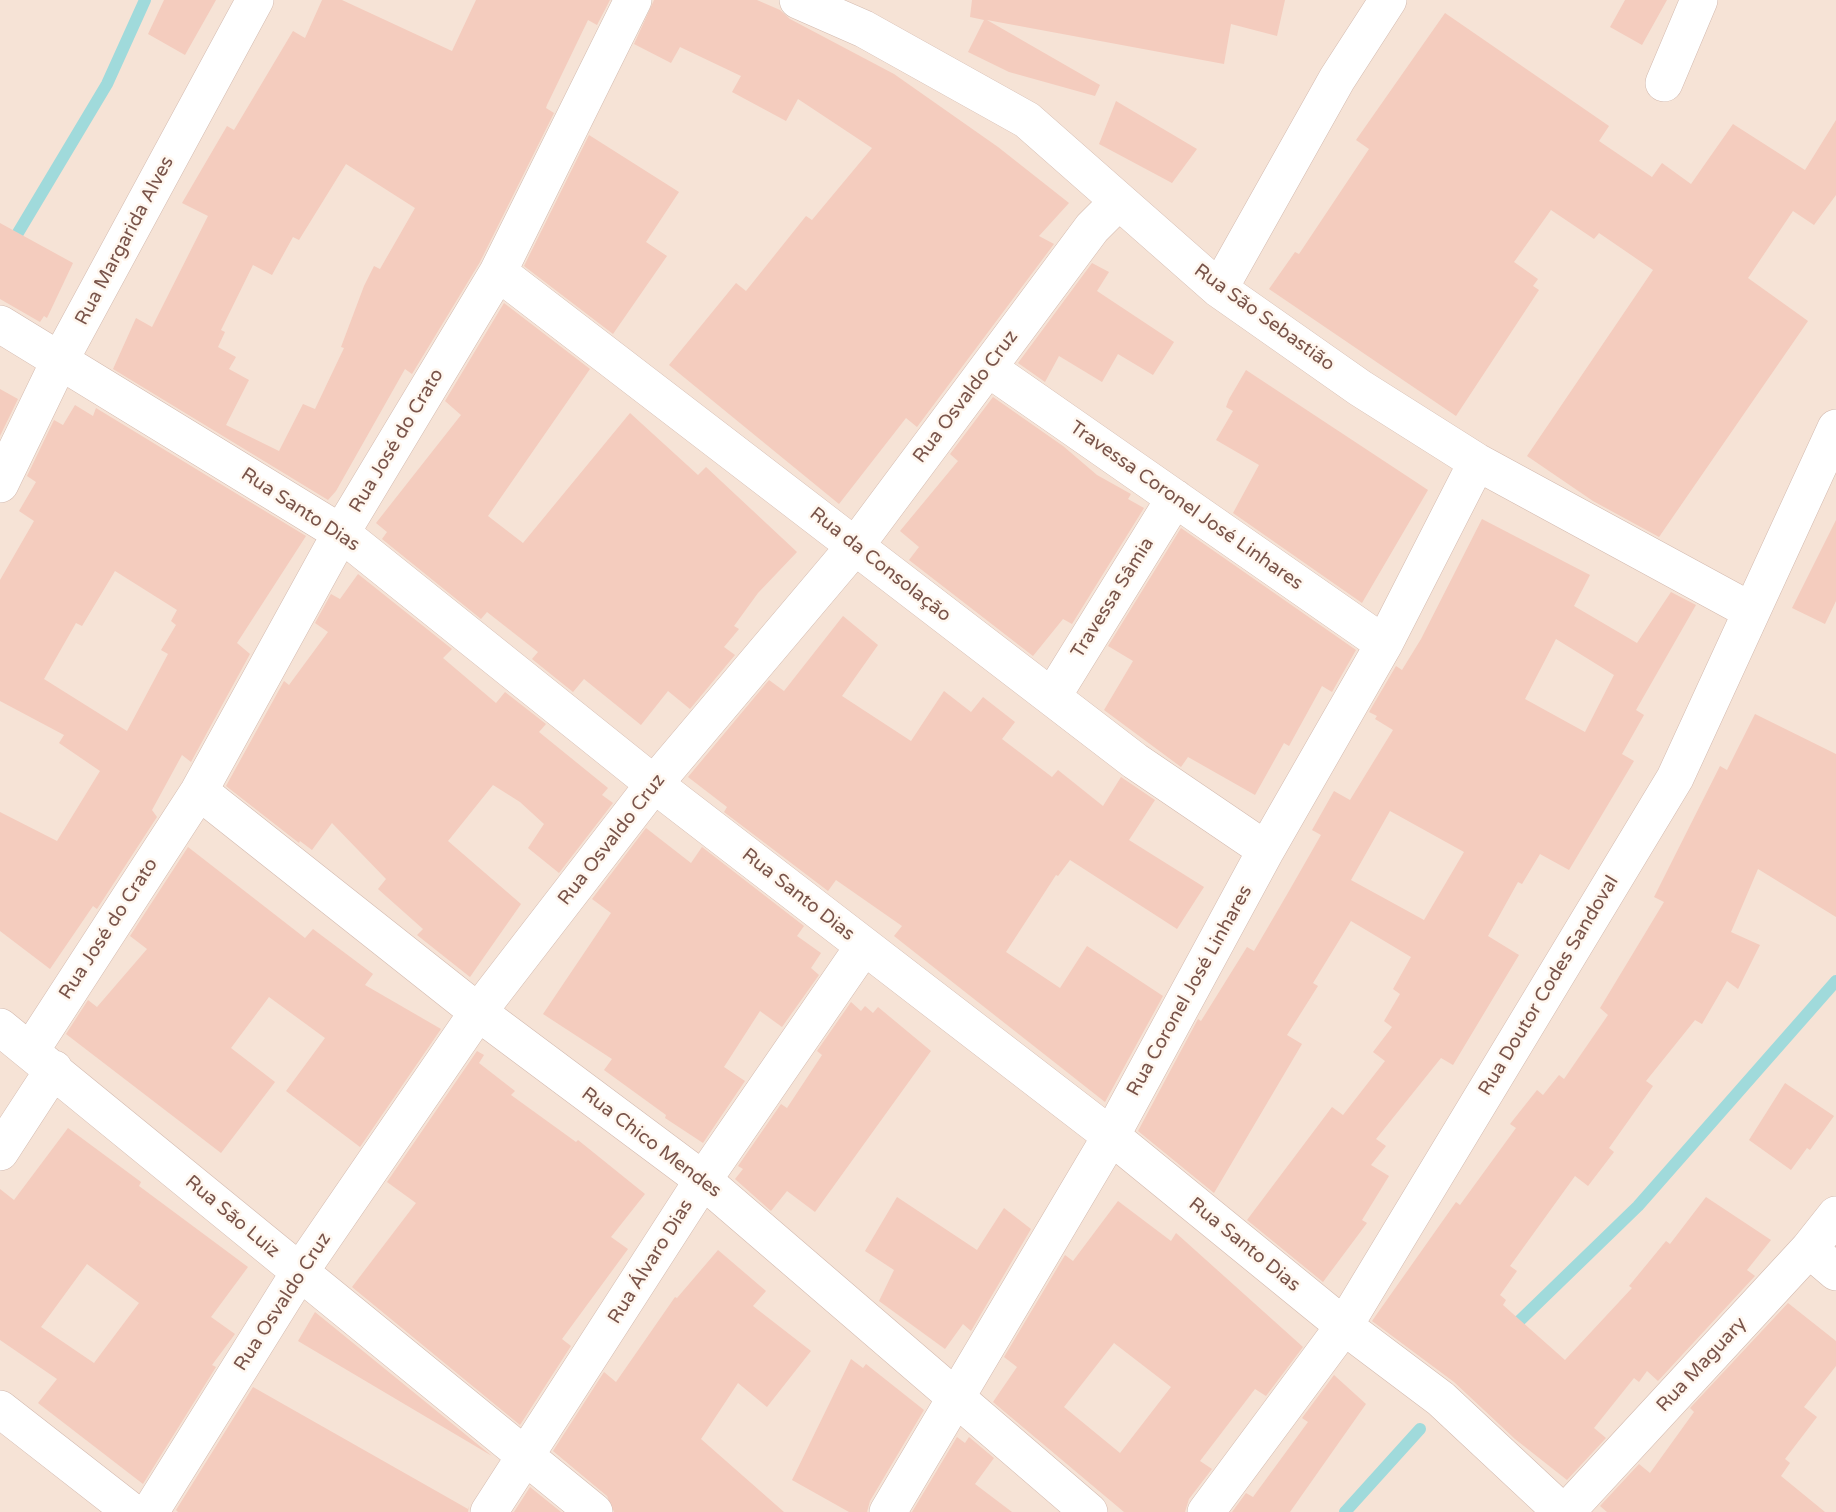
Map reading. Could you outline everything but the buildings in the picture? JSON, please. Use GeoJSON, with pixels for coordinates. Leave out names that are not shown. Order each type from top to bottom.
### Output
{"type":"FeatureCollection","features":[{"type":"Feature","properties":{"kind":"street","name":"Rua Margarida Alves"},"geometry":{"type":"LineString","coordinates":[[0,484],[60,360],[255,0]]}},
{"type":"Feature","properties":{"kind":"street","name":"Rua José do Crato"},"geometry":{"type":"LineString","coordinates":[[0,1152],[42,1059],[199,791],[341,533],[499,272],[633,0]]}},
{"type":"Feature","properties":{"kind":"street","name":"Rua São Sebastião"},"geometry":{"type":"LineString","coordinates":[[797,0],[864,29],[1027,120],[1219,289],[1360,388],[1478,462],[1751,611]]}},
{"type":"Feature","properties":{"kind":"street"},"geometry":{"type":"LineString","coordinates":[[1219,289],[1337,79],[1388,0]]}},
{"type":"Feature","properties":{"kind":"street"},"geometry":{"type":"LineString","coordinates":[[1664,83],[1699,0]]}},
{"type":"Feature","properties":{"kind":"street","name":"Rua Osvaldo Cruz"},"geometry":{"type":"LineString","coordinates":[[150,1512],[299,1273],[478,1012],[654,784],[856,545],[1092,228],[1119,201]]}},
{"type":"Feature","properties":{"kind":"street","name":"Rua da Consolação"},"geometry":{"type":"LineString","coordinates":[[499,272],[686,419],[856,545],[1135,761],[1266,850]]}},
{"type":"Feature","properties":{"kind":"street","name":"Rua Santo Dias"},"geometry":{"type":"LineString","coordinates":[[0,324],[341,533],[654,784],[1111,1136],[1344,1326],[1441,1399],[1564,1512]]}},
{"type":"Feature","properties":{"kind":"street","name":"Travessa Coronel José Linhares"},"geometry":{"type":"LineString","coordinates":[[988,368],[1384,644]]}},
{"type":"Feature","properties":{"kind":"street","name":"Rua Doutor Codes Sandoval"},"geometry":{"type":"LineString","coordinates":[[1206,1512],[1344,1326],[1675,778],[1836,428]]}},
{"type":"Feature","properties":{"kind":"street","name":"Rua Coronel José Linhares"},"geometry":{"type":"LineString","coordinates":[[888,1512],[1111,1136],[1266,850],[1384,644],[1478,462]]}},
{"type":"Feature","properties":{"kind":"street","name":"Travessa Sâmia"},"geometry":{"type":"LineString","coordinates":[[1052,697],[1175,498]]}},
{"type":"Feature","properties":{"kind":"street","name":"Rua Chico Mendes"},"geometry":{"type":"LineString","coordinates":[[199,791],[478,1012],[703,1180],[1089,1512]]}},
{"type":"Feature","properties":{"kind":"street","name":"Rua Álvaro Dias"},"geometry":{"type":"LineString","coordinates":[[489,1512],[703,1180],[864,946]]}},
{"type":"Feature","properties":{"kind":"street","name":"Rua São Luiz"},"geometry":{"type":"LineString","coordinates":[[0,1027],[594,1512]]}},
{"type":"Feature","properties":{"kind":"street","name":"Rua Maguary"},"geometry":{"type":"LineString","coordinates":[[1564,1512],[1822,1260],[1836,1215]]}},
{"type":"Feature","properties":{"kind":"street"},"geometry":{"type":"LineString","coordinates":[[0,1409],[132,1512]]}},
{"type":"Feature","properties":{"kind":"shaded area"},"geometry":{"type":"Polygon","coordinates":[[[0,0],[1836,0],[1836,1512],[0,1512],[0,0]]]}},
{"type":"Feature","properties":{"kind":"waterway"},"geometry":{"type":"LineString","coordinates":[[0,263],[107,84],[145,0]]}},
{"type":"Feature","properties":{"kind":"waterway"},"geometry":{"type":"LineString","coordinates":[[1509,1331],[1638,1206],[1836,981]]}},
{"type":"Feature","properties":{"kind":"waterway"},"geometry":{"type":"LineString","coordinates":[[1345,1512],[1420,1429]]}}]}
